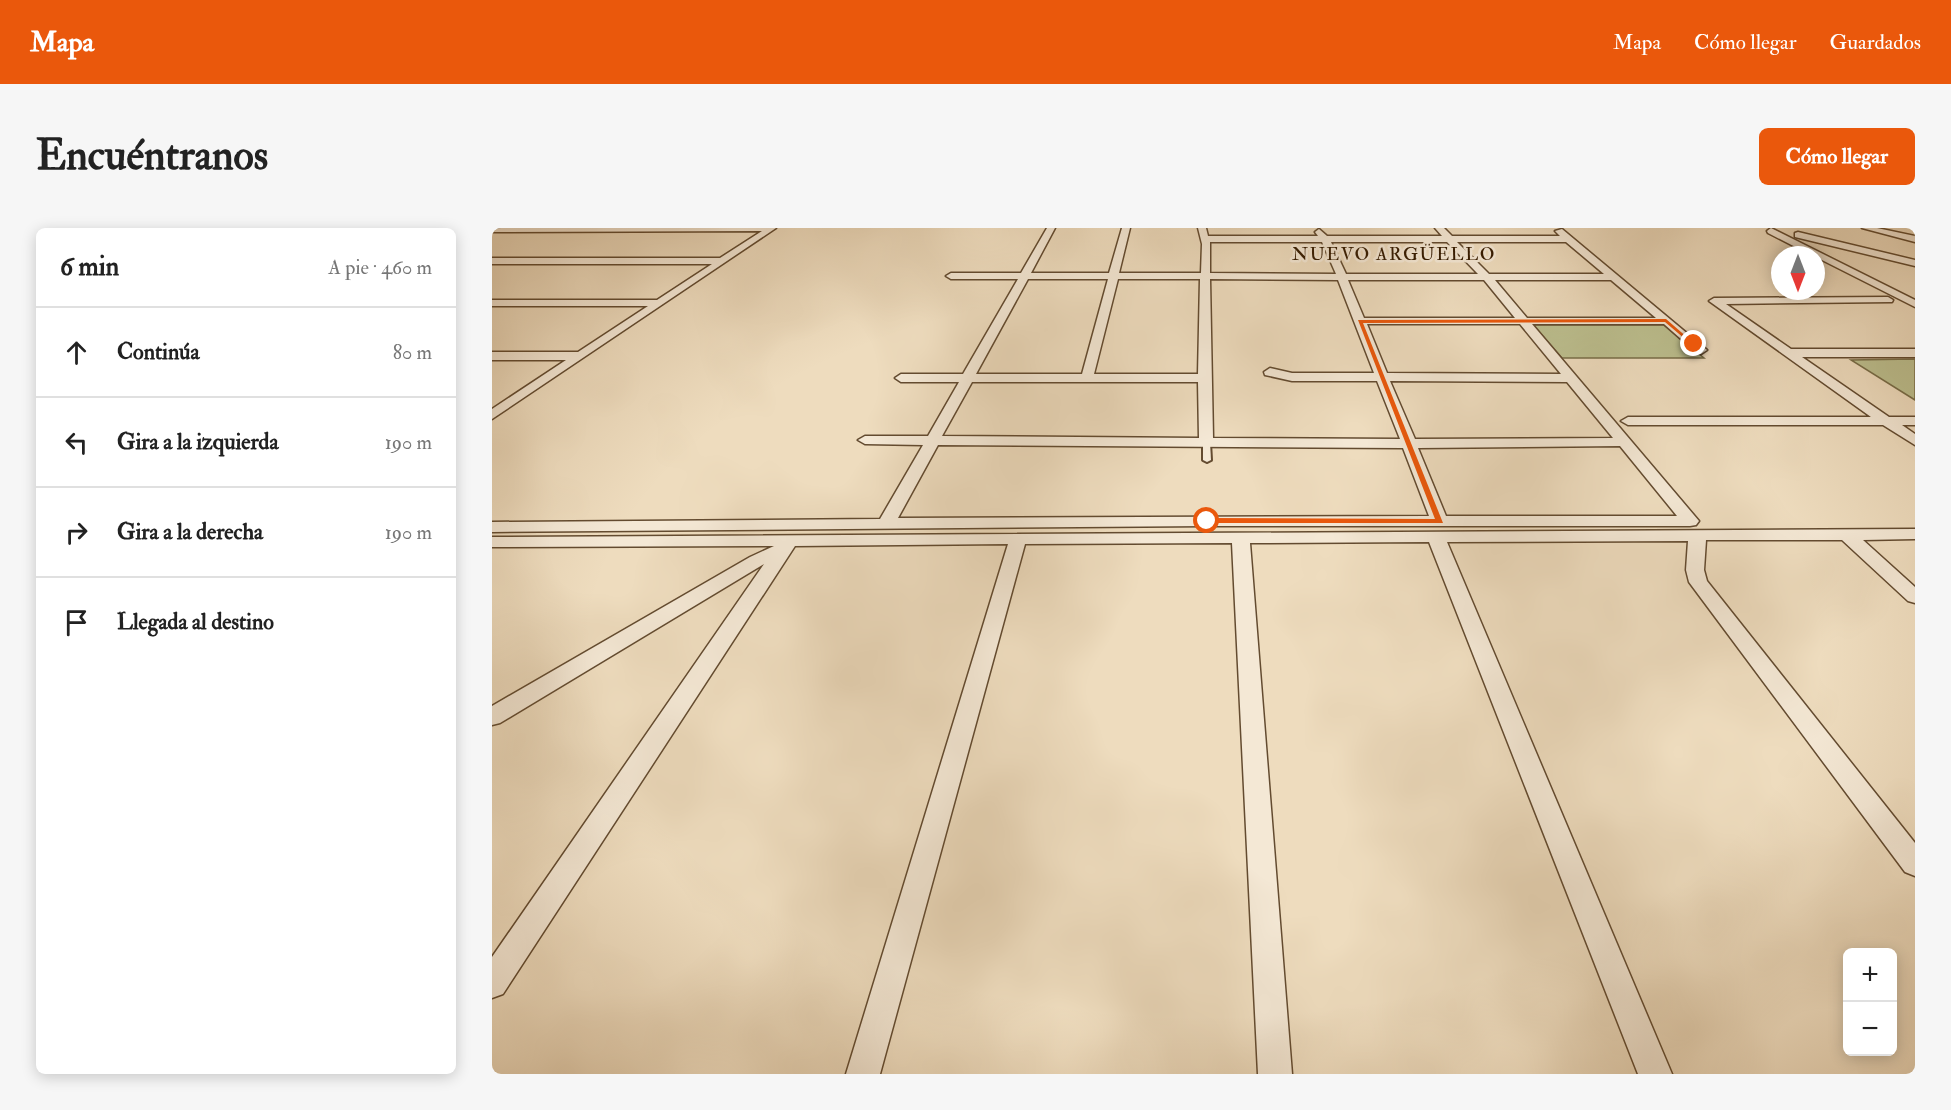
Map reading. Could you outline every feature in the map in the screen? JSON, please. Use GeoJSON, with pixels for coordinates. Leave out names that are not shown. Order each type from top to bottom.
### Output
{"type":"FeatureCollection","features":[{"type":"Feature","properties":{"kind":"street"},"geometry":{"type":"LineString","coordinates":[[492,229],[771,228]]}},
{"type":"Feature","properties":{"kind":"street"},"geometry":{"type":"LineString","coordinates":[[492,415],[771,228]]}},
{"type":"Feature","properties":{"kind":"street"},"geometry":{"type":"LineString","coordinates":[[886,524],[935,439],[1022,276],[1051,228]]}},
{"type":"Feature","properties":{"kind":"street"},"geometry":{"type":"LineString","coordinates":[[1087,378],[1126,228]]}},
{"type":"Feature","properties":{"kind":"street"},"geometry":{"type":"LineString","coordinates":[[1202,228],[1206,239],[1204,378],[1206,442]]}},
{"type":"Feature","properties":{"kind":"street"},"geometry":{"type":"LineString","coordinates":[[1316,228],[1326,240],[1384,378],[1438,529],[1654,1074]]}},
{"type":"Feature","properties":{"kind":"street"},"geometry":{"type":"LineString","coordinates":[[492,542],[787,544],[1018,539],[1241,538],[1690,521],[1486,276],[1438,228]]}},
{"type":"Feature","properties":{"kind":"street"},"geometry":{"type":"LineString","coordinates":[[1554,228],[1701,350]]}},
{"type":"Feature","properties":{"kind":"street"},"geometry":{"type":"LineString","coordinates":[[1866,228],[1915,239]]}},
{"type":"Feature","properties":{"kind":"street"},"geometry":{"type":"LineString","coordinates":[[1768,230],[1915,263]]}},
{"type":"Feature","properties":{"kind":"street"},"geometry":{"type":"LineString","coordinates":[[1768,230],[1915,304]]}},
{"type":"Feature","properties":{"kind":"street"},"geometry":{"type":"LineString","coordinates":[[1206,239],[1569,239]]}},
{"type":"Feature","properties":{"kind":"street"},"geometry":{"type":"LineString","coordinates":[[492,261],[722,261]]}},
{"type":"Feature","properties":{"kind":"street"},"geometry":{"type":"LineString","coordinates":[[951,276],[1614,277]]}},
{"type":"Feature","properties":{"kind":"street"},"geometry":{"type":"LineString","coordinates":[[1888,300],[1714,301],[1915,441]]}},
{"type":"Feature","properties":{"kind":"street"},"geometry":{"type":"LineString","coordinates":[[492,303],[660,303]]}},
{"type":"Feature","properties":{"kind":"street"},"geometry":{"type":"LineString","coordinates":[[1360,321],[1666,321]]}},
{"type":"Feature","properties":{"kind":"street"},"geometry":{"type":"LineString","coordinates":[[1789,353],[1915,353]]}},
{"type":"Feature","properties":{"kind":"street"},"geometry":{"type":"LineString","coordinates":[[492,356],[580,356]]}},
{"type":"Feature","properties":{"kind":"street"},"geometry":{"type":"LineString","coordinates":[[1270,372],[1292,377],[1571,378]]}},
{"type":"Feature","properties":{"kind":"street"},"geometry":{"type":"LineString","coordinates":[[902,378],[1204,378]]}},
{"type":"Feature","properties":{"kind":"street"},"geometry":{"type":"LineString","coordinates":[[1628,422],[1915,421]]}},
{"type":"Feature","properties":{"kind":"street"},"geometry":{"type":"LineString","coordinates":[[865,440],[1408,444],[1624,442]]}},
{"type":"Feature","properties":{"kind":"street"},"geometry":{"type":"LineString","coordinates":[[492,527],[886,524],[1438,529],[1697,537],[1915,534]]}},
{"type":"Feature","properties":{"kind":"street"},"geometry":{"type":"LineString","coordinates":[[1846,534],[1915,597]]}},
{"type":"Feature","properties":{"kind":"street"},"geometry":{"type":"LineString","coordinates":[[1697,537],[1695,570],[1698,582],[1915,864]]}},
{"type":"Feature","properties":{"kind":"street"},"geometry":{"type":"LineString","coordinates":[[1241,538],[1275,1074]]}},
{"type":"Feature","properties":{"kind":"street"},"geometry":{"type":"LineString","coordinates":[[863,1074],[1018,539]]}},
{"type":"Feature","properties":{"kind":"street"},"geometry":{"type":"LineString","coordinates":[[492,717],[787,544]]}},
{"type":"Feature","properties":{"kind":"street"},"geometry":{"type":"LineString","coordinates":[[492,983],[787,544]]}},
{"type":"Feature","properties":{"kind":"lane"},"geometry":{"type":"LineString","coordinates":[[1206,442],[1207,460]]}},
{"type":"Feature","properties":{"kind":"green space"},"geometry":{"type":"Polygon","coordinates":[[[1533,325],[1664,325],[1704,358],[1562,358],[1533,325]]]}},
{"type":"Feature","properties":{"kind":"green space"},"geometry":{"type":"Polygon","coordinates":[[[1915,359],[1915,400],[1851,360],[1915,359]]]}},
{"type":"Feature","properties":{"kind":"district","name":"NUEVO ARGÜELLO"},"geometry":{"type":"Point","coordinates":[1394,254]}},
{"type":"Feature","properties":{"kind":"route"},"geometry":{"type":"LineString","coordinates":[[1207,521],[1440,521],[1360,321],[1666,321],[1694,344]]}}]}
